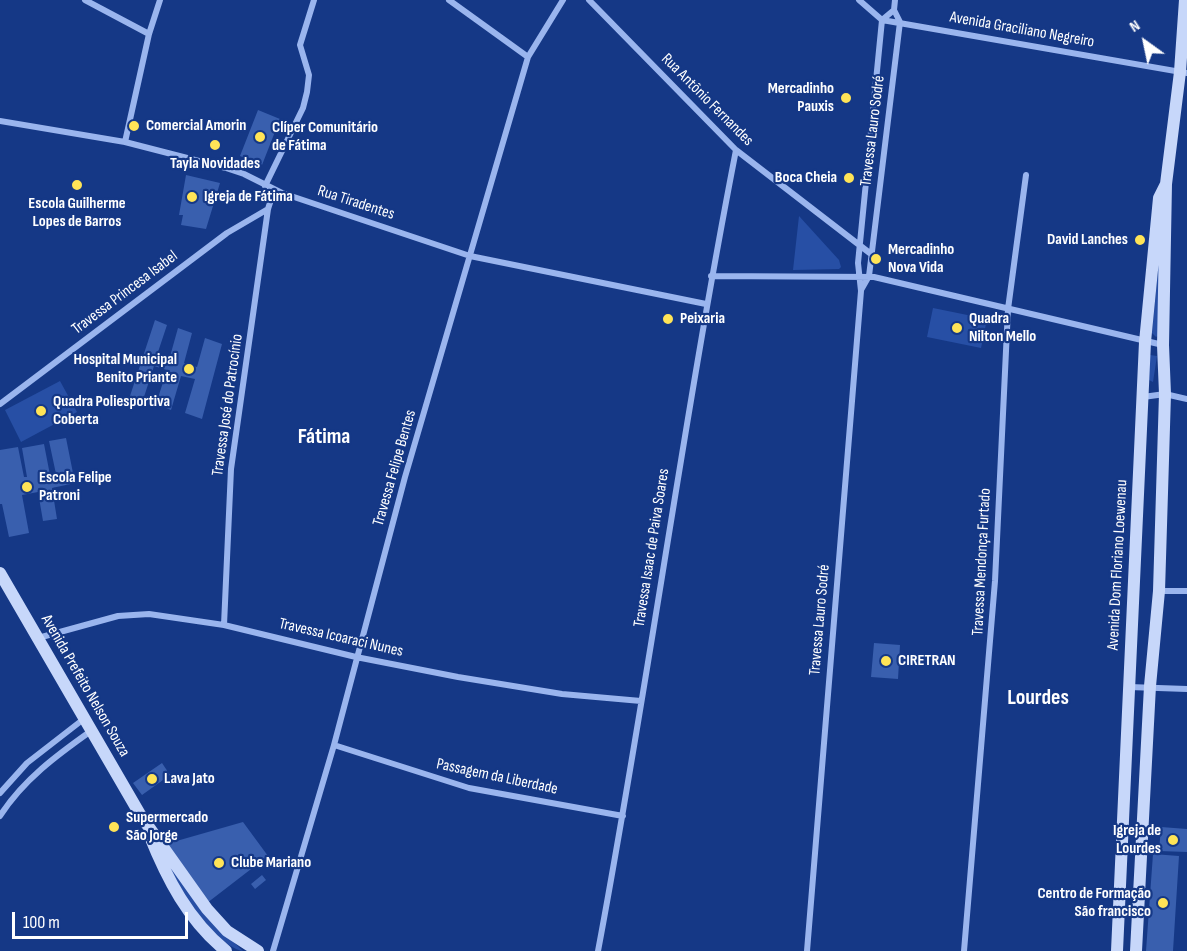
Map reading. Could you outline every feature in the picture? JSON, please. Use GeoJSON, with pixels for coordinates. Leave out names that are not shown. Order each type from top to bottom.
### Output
{"type":"FeatureCollection","features":[{"type":"Feature","properties":{"kind":"street"},"geometry":{"type":"LineString","coordinates":[[85,0],[149,34]]}},
{"type":"Feature","properties":{"kind":"street"},"geometry":{"type":"LineString","coordinates":[[125,141],[149,34],[160,0]]}},
{"type":"Feature","properties":{"kind":"street"},"geometry":{"type":"LineString","coordinates":[[265,186],[303,108],[309,75],[300,45],[314,0]]}},
{"type":"Feature","properties":{"kind":"street"},"geometry":{"type":"LineString","coordinates":[[449,0],[528,57]]}},
{"type":"Feature","properties":{"kind":"street","name":"Travessa Felipe Bentes"},"geometry":{"type":"LineString","coordinates":[[273,951],[334,745],[405,477],[528,57],[563,0]]}},
{"type":"Feature","properties":{"kind":"street","name":"Rua Antônio Fernandes"},"geometry":{"type":"LineString","coordinates":[[589,0],[736,150],[871,254]]}},
{"type":"Feature","properties":{"kind":"street"},"geometry":{"type":"LineString","coordinates":[[859,0],[882,20],[894,10]]}},
{"type":"Feature","properties":{"kind":"street"},"geometry":{"type":"LineString","coordinates":[[895,0],[894,10],[900,22]]}},
{"type":"Feature","properties":{"kind":"street","name":"Avenida Dom Floriano Loewenau"},"geometry":{"type":"LineString","coordinates":[[1136,951],[1150,686],[1159,591],[1165,394],[1163,345],[1166,184],[1184,73],[1185,0]]}},
{"type":"Feature","properties":{"kind":"street","name":"Avenida Graciliano Negreiro"},"geometry":{"type":"LineString","coordinates":[[882,20],[1184,73]]}},
{"type":"Feature","properties":{"kind":"street","name":"Travessa Lauro Sodré"},"geometry":{"type":"LineString","coordinates":[[861,291],[863,276],[858,263],[882,20]]}},
{"type":"Feature","properties":{"kind":"street","name":"Travessa Lauro Sodré"},"geometry":{"type":"LineString","coordinates":[[807,951],[861,291],[863,276],[871,254],[900,22]]}},
{"type":"Feature","properties":{"kind":"street","name":"Rua Tiradentes"},"geometry":{"type":"LineString","coordinates":[[0,120],[125,141],[244,174],[274,190],[470,256],[706,304]]}},
{"type":"Feature","properties":{"kind":"street","name":"Travessa Isaac de Paiva Soares"},"geometry":{"type":"LineString","coordinates":[[597,951],[623,816],[706,304],[736,150]]}},
{"type":"Feature","properties":{"kind":"street","name":"Travessa Mendonça Furtado"},"geometry":{"type":"LineString","coordinates":[[964,951],[995,581],[1008,309],[1026,175]]}},
{"type":"Feature","properties":{"kind":"street","name":"Avenida Dom Floriano Loewenau"},"geometry":{"type":"LineString","coordinates":[[1117,951],[1145,342],[1159,198],[1166,184]]}},
{"type":"Feature","properties":{"kind":"street","name":"Travessa José do Patrocínio"},"geometry":{"type":"LineString","coordinates":[[224,625],[231,469],[268,208],[274,190]]}},
{"type":"Feature","properties":{"kind":"street","name":"Travessa Princesa Isabel"},"geometry":{"type":"LineString","coordinates":[[0,404],[227,233],[268,208]]}},
{"type":"Feature","properties":{"kind":"street"},"geometry":{"type":"LineString","coordinates":[[711,276],[863,276],[1163,345]]}},
{"type":"Feature","properties":{"kind":"street"},"geometry":{"type":"LineString","coordinates":[[1142,398],[1165,394],[1187,399]]}},
{"type":"Feature","properties":{"kind":"street","name":"Avenida Prefeito Nelson Souza"},"geometry":{"type":"LineString","coordinates":[[0,573],[86,717],[141,816],[175,892],[202,929],[226,951]]}},
{"type":"Feature","properties":{"kind":"street"},"geometry":{"type":"LineString","coordinates":[[1159,591],[1187,591]]}},
{"type":"Feature","properties":{"kind":"street","name":"Travessa Icoaraci Nunes"},"geometry":{"type":"LineString","coordinates":[[38,638],[131,615],[149,614],[224,625],[356,657],[562,694],[641,701]]}},
{"type":"Feature","properties":{"kind":"street"},"geometry":{"type":"LineString","coordinates":[[1128,687],[1187,688]]}},
{"type":"Feature","properties":{"kind":"street"},"geometry":{"type":"LineString","coordinates":[[8,803],[0,793],[27,763],[86,717]]}},
{"type":"Feature","properties":{"kind":"street"},"geometry":{"type":"LineString","coordinates":[[0,816],[8,803],[38,771],[93,730]]}},
{"type":"Feature","properties":{"kind":"street","name":"Passagem da Liberdade"},"geometry":{"type":"LineString","coordinates":[[334,745],[469,788],[623,816]]}},
{"type":"Feature","properties":{"kind":"street","name":"Avenida Prefeito Nelson Souza"},"geometry":{"type":"LineString","coordinates":[[141,816],[207,909],[227,931],[258,951]]}},
{"type":"Feature","properties":{"kind":"shaded area"},"geometry":{"type":"Polygon","coordinates":[[[799,216],[839,260],[841,267],[839,269],[793,270],[799,216]]]}},
{"type":"Feature","properties":{"kind":"shaded area"},"geometry":{"type":"Polygon","coordinates":[[[1162,228],[1159,335],[1156,337],[1152,333],[1162,228]]]}},
{"type":"Feature","properties":{"kind":"shaded area","name":"Quadra Nilton Mello"},"geometry":{"type":"Polygon","coordinates":[[[933,308],[987,319],[981,348],[927,337],[933,308]]]}},
{"type":"Feature","properties":{"kind":"shaded area"},"geometry":{"type":"Polygon","coordinates":[[[1150,355],[1157,356],[1153,382],[1149,380],[1150,355]]]}},
{"type":"Feature","properties":{"kind":"shaded area","name":"Quadra Poliesportiva Coberta"},"geometry":{"type":"Polygon","coordinates":[[[60,381],[77,412],[21,442],[5,410],[60,381]]]}},
{"type":"Feature","properties":{"kind":"shaded area"},"geometry":{"type":"Polygon","coordinates":[[[164,855],[202,912],[243,951],[220,938],[187,905],[164,855]]]}},
{"type":"Feature","properties":{"kind":"building","name":"Clíper Comunitário de Fátima"},"geometry":{"type":"Polygon","coordinates":[[[258,110],[280,119],[262,165],[240,156],[258,110]]]}},
{"type":"Feature","properties":{"kind":"building"},"geometry":{"type":"Polygon","coordinates":[[[186,175],[220,183],[206,229],[181,225],[183,215],[179,215],[186,175]]]}},
{"type":"Feature","properties":{"kind":"building","name":"Hospital Municipal Benito Priante"},"geometry":{"type":"Polygon","coordinates":[[[155,320],[167,325],[157,355],[169,360],[178,328],[192,333],[184,363],[197,367],[205,338],[222,344],[202,419],[185,413],[195,379],[181,376],[171,410],[156,404],[167,370],[154,366],[143,400],[130,396],[155,320]]]}},
{"type":"Feature","properties":{"kind":"building","name":"Escola Felipe Patroni"},"geometry":{"type":"Polygon","coordinates":[[[66,438],[75,483],[52,488],[57,519],[43,521],[38,492],[22,495],[29,533],[9,537],[2,504],[0,504],[0,450],[18,447],[24,477],[27,477],[22,448],[44,444],[50,475],[56,474],[49,441],[66,438]]]}},
{"type":"Feature","properties":{"kind":"building","name":"CIRETRAN"},"geometry":{"type":"Polygon","coordinates":[[[874,643],[900,645],[898,679],[871,677],[874,643]]]}},
{"type":"Feature","properties":{"kind":"building","name":"Lava Jato"},"geometry":{"type":"Polygon","coordinates":[[[162,763],[170,775],[142,795],[133,783],[162,763]]]}},
{"type":"Feature","properties":{"kind":"building","name":"Clube Mariano"},"geometry":{"type":"Polygon","coordinates":[[[243,822],[268,856],[207,903],[166,844],[243,822]]]}},
{"type":"Feature","properties":{"kind":"building","name":"Igreja de Lourdes"},"geometry":{"type":"Polygon","coordinates":[[[1161,827],[1187,829],[1187,852],[1159,851],[1161,827]]]}},
{"type":"Feature","properties":{"kind":"building","name":"Centro de Formação São francisco"},"geometry":{"type":"Polygon","coordinates":[[[1153,854],[1179,856],[1173,951],[1146,951],[1153,854]]]}},
{"type":"Feature","properties":{"kind":"building"},"geometry":{"type":"Polygon","coordinates":[[[262,875],[266,880],[255,889],[251,884],[262,875]]]}},
{"type":"Feature","properties":{"kind":"place","name":"Mercadinho Pauxis"},"geometry":{"type":"Point","coordinates":[846,98]}},
{"type":"Feature","properties":{"kind":"place","name":"Comercial Amorin"},"geometry":{"type":"Point","coordinates":[134,126]}},
{"type":"Feature","properties":{"kind":"place","name":"Clíper Comunitário de Fátima"},"geometry":{"type":"Point","coordinates":[260,137]}},
{"type":"Feature","properties":{"kind":"place","name":"Tayla Novidades"},"geometry":{"type":"Point","coordinates":[215,145]}},
{"type":"Feature","properties":{"kind":"place","name":"Boca Cheia"},"geometry":{"type":"Point","coordinates":[849,178]}},
{"type":"Feature","properties":{"kind":"place","name":"Escola Guilherme Lopes de Barros"},"geometry":{"type":"Point","coordinates":[77,185]}},
{"type":"Feature","properties":{"kind":"place","name":"Igreja de Fátima"},"geometry":{"type":"Point","coordinates":[192,197]}},
{"type":"Feature","properties":{"kind":"place","name":"David Lanches"},"geometry":{"type":"Point","coordinates":[1140,240]}},
{"type":"Feature","properties":{"kind":"place","name":"Mercadinho Nova Vida"},"geometry":{"type":"Point","coordinates":[876,259]}},
{"type":"Feature","properties":{"kind":"place","name":"Peixaria"},"geometry":{"type":"Point","coordinates":[668,319]}},
{"type":"Feature","properties":{"kind":"place","name":"Quadra Nilton Mello"},"geometry":{"type":"Point","coordinates":[957,328]}},
{"type":"Feature","properties":{"kind":"place","name":"Hospital Municipal Benito Priante"},"geometry":{"type":"Point","coordinates":[189,369]}},
{"type":"Feature","properties":{"kind":"place","name":"Quadra Poliesportiva Coberta"},"geometry":{"type":"Point","coordinates":[41,411]}},
{"type":"Feature","properties":{"kind":"place","name":"Escola Felipe Patroni"},"geometry":{"type":"Point","coordinates":[27,487]}},
{"type":"Feature","properties":{"kind":"place","name":"CIRETRAN"},"geometry":{"type":"Point","coordinates":[886,661]}},
{"type":"Feature","properties":{"kind":"place","name":"Lava Jato"},"geometry":{"type":"Point","coordinates":[152,779]}},
{"type":"Feature","properties":{"kind":"place","name":"Supermercado São Jorge"},"geometry":{"type":"Point","coordinates":[114,827]}},
{"type":"Feature","properties":{"kind":"place","name":"Igreja de Lourdes"},"geometry":{"type":"Point","coordinates":[1173,840]}},
{"type":"Feature","properties":{"kind":"place","name":"Clube Mariano"},"geometry":{"type":"Point","coordinates":[219,863]}},
{"type":"Feature","properties":{"kind":"place","name":"Centro de Formação São francisco"},"geometry":{"type":"Point","coordinates":[1163,903]}},
{"type":"Feature","properties":{"kind":"district","name":"Fátima"},"geometry":{"type":"Point","coordinates":[324,437]}},
{"type":"Feature","properties":{"kind":"district","name":"Lourdes"},"geometry":{"type":"Point","coordinates":[1038,698]}}]}
